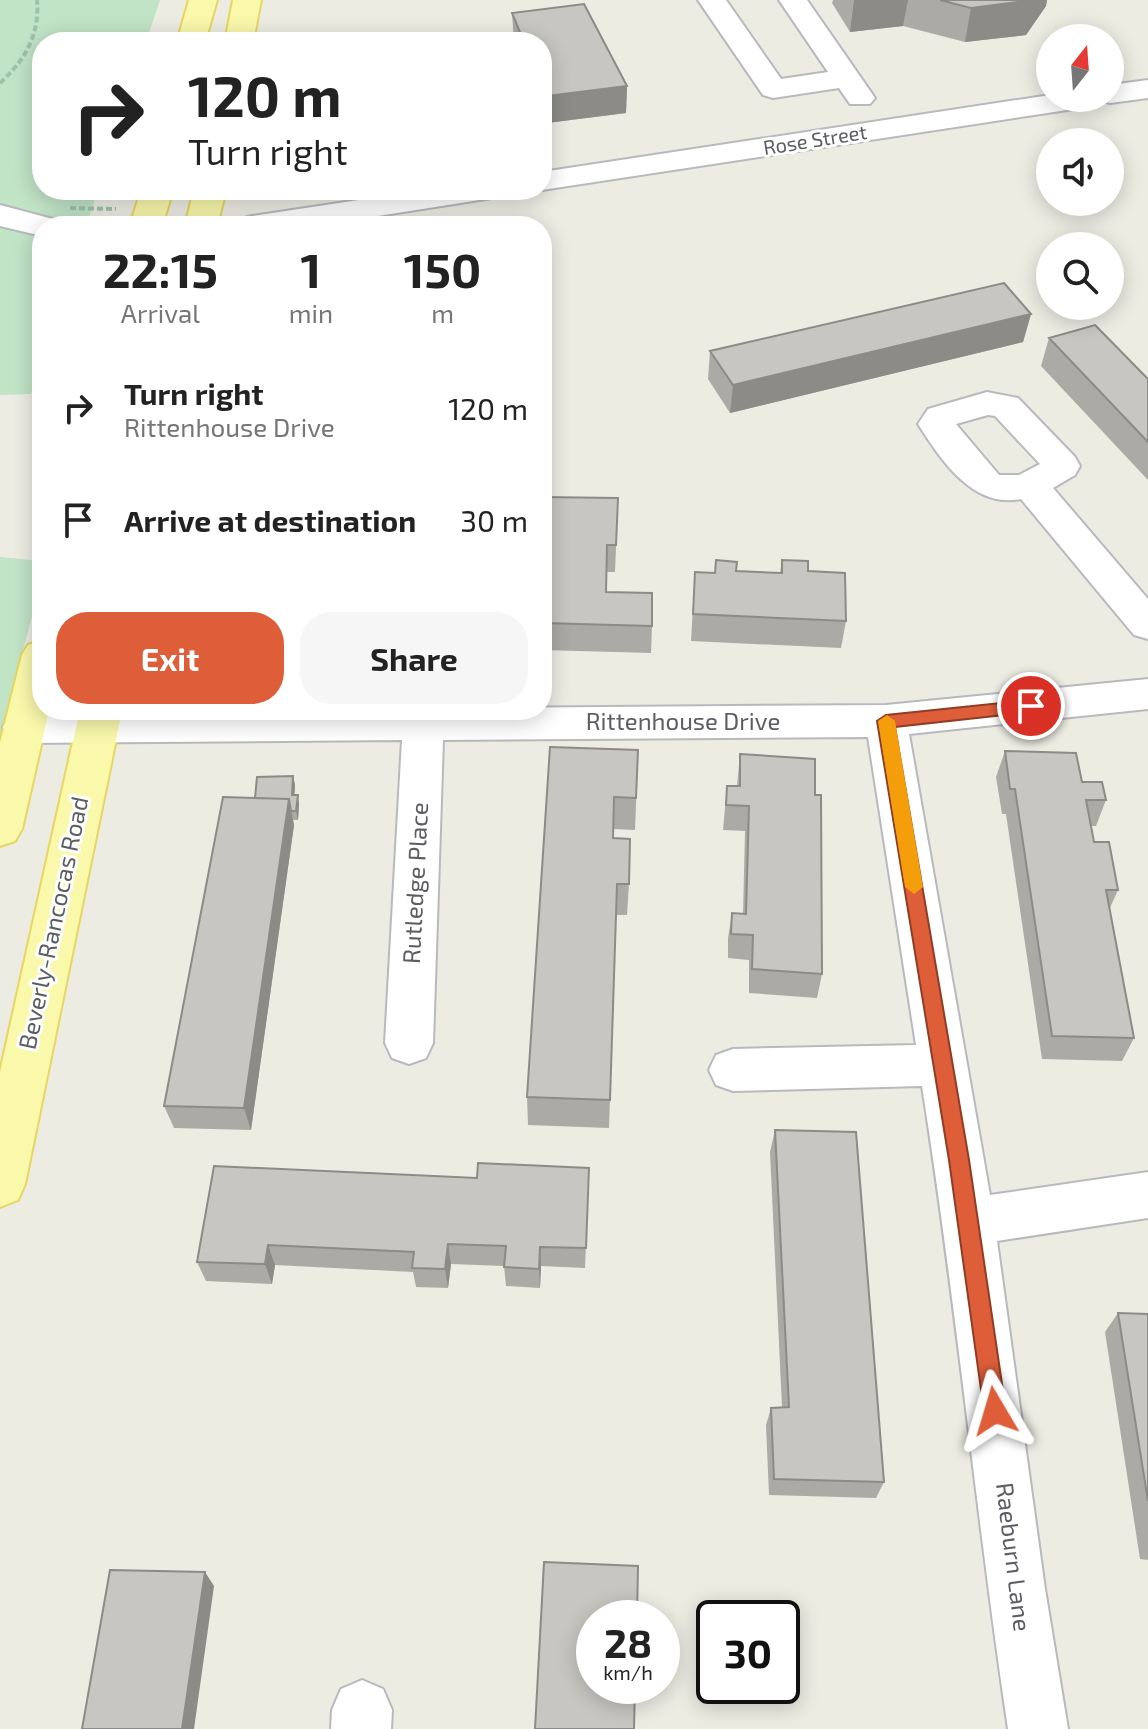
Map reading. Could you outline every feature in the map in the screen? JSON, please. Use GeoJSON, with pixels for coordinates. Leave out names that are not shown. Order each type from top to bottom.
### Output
{"type":"FeatureCollection","features":[{"type":"Feature","properties":{"kind":"main road"},"geometry":{"type":"LineString","coordinates":[[194,32],[203,0]]}},
{"type":"Feature","properties":{"kind":"main road"},"geometry":{"type":"LineString","coordinates":[[241,32],[247,0]]}},
{"type":"Feature","properties":{"kind":"main road"},"geometry":{"type":"LineString","coordinates":[[0,829],[32,695]]}},
{"type":"Feature","properties":{"kind":"main road","name":"Beverly-Rancocas Road"},"geometry":{"type":"LineString","coordinates":[[0,1184],[99,720]]}},
{"type":"Feature","properties":{"kind":"street"},"geometry":{"type":"LineString","coordinates":[[712,0],[773,89],[847,78]]}},
{"type":"Feature","properties":{"kind":"street"},"geometry":{"type":"LineString","coordinates":[[793,0],[882,129]]}},
{"type":"Feature","properties":{"kind":"street"},"geometry":{"type":"LineString","coordinates":[[1124,92],[1148,89]]}},
{"type":"Feature","properties":{"kind":"street","name":"Rose Street"},"geometry":{"type":"LineString","coordinates":[[552,179],[1036,106]]}},
{"type":"Feature","properties":{"kind":"street"},"geometry":{"type":"LineString","coordinates":[[284,216],[330,202],[356,200]]}},
{"type":"Feature","properties":{"kind":"street"},"geometry":{"type":"LineString","coordinates":[[0,215],[32,225]]}},
{"type":"Feature","properties":{"kind":"street"},"geometry":{"type":"LineString","coordinates":[[1030,485],[1148,625]]}},
{"type":"Feature","properties":{"kind":"street","name":"Rittenhouse Drive"},"geometry":{"type":"LineString","coordinates":[[552,717],[886,721],[1148,694]]}},
{"type":"Feature","properties":{"kind":"street","name":"Rittenhouse Drive"},"geometry":{"type":"LineString","coordinates":[[24,727],[82,720]]}},
{"type":"Feature","properties":{"kind":"street","name":"Rutledge Place"},"geometry":{"type":"LineString","coordinates":[[409,1043],[423,720]]}},
{"type":"Feature","properties":{"kind":"street","name":"Raeburn Lane"},"geometry":{"type":"LineString","coordinates":[[886,721],[969,1222],[1020,1619],[1038,1729]]}},
{"type":"Feature","properties":{"kind":"street"},"geometry":{"type":"LineString","coordinates":[[733,1070],[942,1065]]}},
{"type":"Feature","properties":{"kind":"street"},"geometry":{"type":"LineString","coordinates":[[969,1222],[1148,1195]]}},
{"type":"Feature","properties":{"kind":"path"},"geometry":{"type":"LineString","coordinates":[[34,32],[39,11],[37,0]]}},
{"type":"Feature","properties":{"kind":"path"},"geometry":{"type":"LineString","coordinates":[[0,83],[32,43]]}},
{"type":"Feature","properties":{"kind":"green space"},"geometry":{"type":"Polygon","coordinates":[[[0,0],[160,0],[149,32],[32,32],[32,200],[95,200],[89,216],[32,216],[32,391],[31,394],[0,395],[0,0]]]}},
{"type":"Feature","properties":{"kind":"green space"},"geometry":{"type":"Polygon","coordinates":[[[0,557],[32,560],[32,616],[0,738],[0,557]]]}},
{"type":"Feature","properties":{"kind":"building"},"geometry":{"type":"Polygon","coordinates":[[[940,0],[1034,0],[971,8],[940,0]]]}},
{"type":"Feature","properties":{"kind":"building"},"geometry":{"type":"Polygon","coordinates":[[[584,4],[627,86],[552,95],[552,32],[520,32],[512,13],[584,4]]]}},
{"type":"Feature","properties":{"kind":"building"},"geometry":{"type":"Polygon","coordinates":[[[1004,283],[1031,314],[733,385],[710,351],[1004,283]]]}},
{"type":"Feature","properties":{"kind":"building"},"geometry":{"type":"Polygon","coordinates":[[[1095,325],[1148,379],[1148,442],[1049,338],[1095,325]]]}},
{"type":"Feature","properties":{"kind":"building"},"geometry":{"type":"Polygon","coordinates":[[[552,497],[618,498],[616,545],[607,545],[606,592],[652,593],[652,626],[552,623],[552,497]]]}},
{"type":"Feature","properties":{"kind":"building"},"geometry":{"type":"Polygon","coordinates":[[[716,560],[737,562],[736,571],[782,573],[782,560],[808,561],[808,571],[845,573],[846,621],[693,614],[695,572],[715,573],[716,560]]]}},
{"type":"Feature","properties":{"kind":"building"},"geometry":{"type":"Polygon","coordinates":[[[550,747],[638,750],[636,798],[614,797],[613,838],[630,839],[629,884],[617,884],[610,1100],[527,1097],[550,747]]]}},
{"type":"Feature","properties":{"kind":"building"},"geometry":{"type":"Polygon","coordinates":[[[1005,751],[1076,753],[1082,782],[1102,782],[1106,800],[1086,800],[1094,842],[1109,842],[1118,890],[1106,890],[1134,1038],[1052,1036],[1015,789],[1010,789],[1005,751]]]}},
{"type":"Feature","properties":{"kind":"building"},"geometry":{"type":"Polygon","coordinates":[[[740,754],[815,759],[815,795],[821,795],[822,974],[752,969],[753,935],[731,934],[732,913],[746,914],[749,806],[726,805],[727,786],[740,786],[740,754]]]}},
{"type":"Feature","properties":{"kind":"building"},"geometry":{"type":"Polygon","coordinates":[[[293,776],[292,795],[298,795],[296,811],[291,811],[289,799],[255,798],[257,777],[293,776]]]}},
{"type":"Feature","properties":{"kind":"building"},"geometry":{"type":"Polygon","coordinates":[[[223,797],[289,799],[244,1108],[164,1106],[223,797]]]}},
{"type":"Feature","properties":{"kind":"building"},"geometry":{"type":"Polygon","coordinates":[[[775,1130],[856,1132],[884,1482],[774,1479],[771,1408],[789,1407],[775,1130]]]}},
{"type":"Feature","properties":{"kind":"building"},"geometry":{"type":"Polygon","coordinates":[[[478,1163],[589,1168],[586,1248],[540,1247],[539,1269],[504,1267],[506,1246],[448,1244],[445,1269],[412,1268],[414,1252],[268,1245],[265,1264],[197,1262],[214,1166],[477,1178],[478,1163]]]}},
{"type":"Feature","properties":{"kind":"building"},"geometry":{"type":"Polygon","coordinates":[[[1118,1313],[1148,1314],[1148,1501],[1118,1313]]]}},
{"type":"Feature","properties":{"kind":"building"},"geometry":{"type":"Polygon","coordinates":[[[544,1562],[638,1566],[637,1600],[576,1600],[576,1704],[635,1704],[634,1729],[535,1729],[544,1562]]]}},
{"type":"Feature","properties":{"kind":"building"},"geometry":{"type":"Polygon","coordinates":[[[110,1570],[205,1572],[182,1729],[82,1729],[110,1570]]]}},
{"type":"Feature","properties":{"kind":"slow traffic"},"geometry":{"type":"LineString","coordinates":[[887,721],[914,887]]}},
{"type":"Feature","properties":{"kind":"route"},"geometry":{"type":"LineString","coordinates":[[995,1411],[959,1160],[933,1021],[916,896],[886,721],[1031,706]]}}]}
